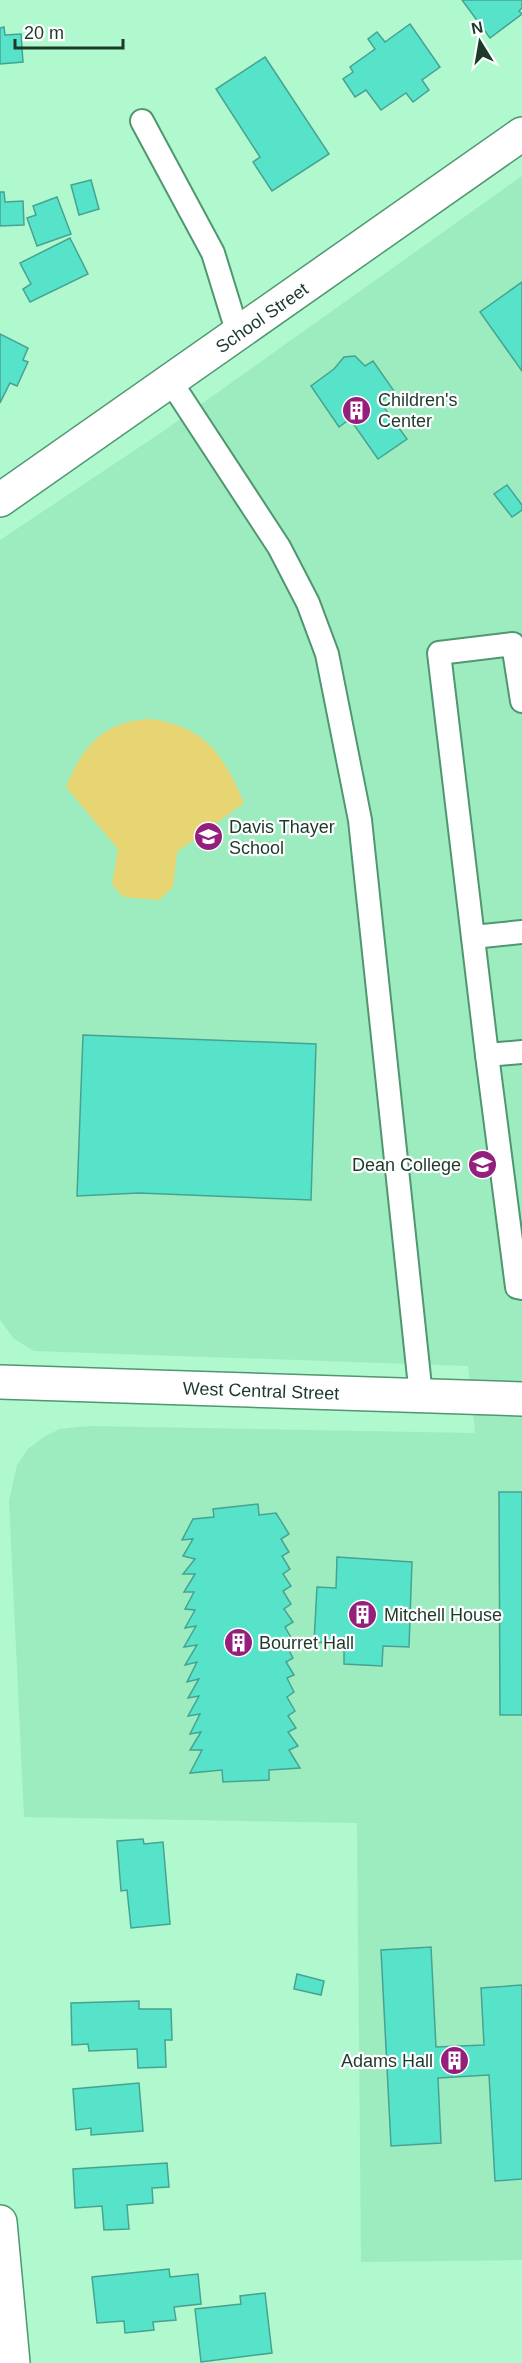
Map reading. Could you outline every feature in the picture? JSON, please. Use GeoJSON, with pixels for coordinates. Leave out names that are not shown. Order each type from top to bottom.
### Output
{"type":"FeatureCollection","features":[{"type":"Feature","properties":{"kind":"main road","name":"School Street"},"geometry":{"type":"LineString","coordinates":[[0,500],[522,134]]}},
{"type":"Feature","properties":{"kind":"main road","name":"West Central Street"},"geometry":{"type":"LineString","coordinates":[[0,1382],[522,1399]]}},
{"type":"Feature","properties":{"kind":"main road"},"geometry":{"type":"LineString","coordinates":[[0,2234],[13,2363]]}},
{"type":"Feature","properties":{"kind":"lane"},"geometry":{"type":"LineString","coordinates":[[142,121],[213,254],[238,334]]}},
{"type":"Feature","properties":{"kind":"lane"},"geometry":{"type":"LineString","coordinates":[[171,382],[279,547],[308,603],[327,654],[360,820],[421,1396]]}},
{"type":"Feature","properties":{"kind":"lane"},"geometry":{"type":"LineString","coordinates":[[522,701],[513,644],[439,653],[487,1055],[518,1287],[522,1288]]}},
{"type":"Feature","properties":{"kind":"lane"},"geometry":{"type":"LineString","coordinates":[[473,937],[522,932]]}},
{"type":"Feature","properties":{"kind":"lane"},"geometry":{"type":"LineString","coordinates":[[487,1055],[522,1052]]}},
{"type":"Feature","properties":{"kind":"shaded area"},"geometry":{"type":"Polygon","coordinates":[[[522,176],[522,2260],[361,2262],[357,1823],[24,1817],[9,1501],[17,1465],[28,1449],[45,1436],[60,1429],[89,1426],[475,1433],[468,1366],[34,1351],[14,1339],[0,1320],[0,540],[162,432],[522,176]]]}},
{"type":"Feature","properties":{"kind":"shaded area"},"geometry":{"type":"Polygon","coordinates":[[[152,719],[187,729],[211,747],[229,771],[244,803],[177,852],[173,887],[159,900],[123,897],[112,884],[118,849],[66,787],[80,759],[97,738],[121,724],[152,719]]]}},
{"type":"Feature","properties":{"kind":"building"},"geometry":{"type":"Polygon","coordinates":[[[462,0],[522,0],[522,8],[519,11],[522,14],[490,38],[462,0]]]}},
{"type":"Feature","properties":{"kind":"building"},"geometry":{"type":"Polygon","coordinates":[[[410,24],[440,67],[422,80],[429,90],[413,102],[406,93],[381,110],[366,90],[355,97],[343,79],[353,72],[350,67],[375,49],[368,39],[377,32],[385,42],[410,24]]]}},
{"type":"Feature","properties":{"kind":"building"},"geometry":{"type":"Polygon","coordinates":[[[4,27],[5,35],[21,34],[23,62],[0,64],[0,28],[4,27]]]}},
{"type":"Feature","properties":{"kind":"building"},"geometry":{"type":"Polygon","coordinates":[[[265,57],[329,154],[272,191],[253,162],[260,157],[216,89],[265,57]]]}},
{"type":"Feature","properties":{"kind":"building"},"geometry":{"type":"Polygon","coordinates":[[[91,180],[99,209],[79,215],[71,185],[91,180]]]}},
{"type":"Feature","properties":{"kind":"building"},"geometry":{"type":"Polygon","coordinates":[[[0,192],[4,192],[5,202],[23,201],[24,225],[0,226],[0,192]]]}},
{"type":"Feature","properties":{"kind":"building"},"geometry":{"type":"Polygon","coordinates":[[[57,197],[71,234],[37,246],[27,218],[36,215],[33,206],[57,197]]]}},
{"type":"Feature","properties":{"kind":"building"},"geometry":{"type":"Polygon","coordinates":[[[70,238],[88,274],[30,302],[23,289],[31,284],[20,263],[70,238]]]}},
{"type":"Feature","properties":{"kind":"building"},"geometry":{"type":"Polygon","coordinates":[[[522,282],[522,371],[480,312],[522,282]]]}},
{"type":"Feature","properties":{"kind":"building"},"geometry":{"type":"Polygon","coordinates":[[[0,334],[28,348],[23,360],[28,362],[17,386],[10,383],[0,403],[0,334]]]}},
{"type":"Feature","properties":{"kind":"building","name":"Children's Center"},"geometry":{"type":"Polygon","coordinates":[[[355,356],[365,366],[373,361],[394,391],[380,402],[407,439],[378,459],[350,419],[339,427],[311,386],[334,369],[344,357],[355,356]]]}},
{"type":"Feature","properties":{"kind":"building"},"geometry":{"type":"Polygon","coordinates":[[[507,485],[522,505],[522,510],[512,517],[494,494],[507,485]]]}},
{"type":"Feature","properties":{"kind":"building"},"geometry":{"type":"Polygon","coordinates":[[[83,1035],[316,1044],[311,1200],[139,1193],[77,1196],[83,1035]]]}},
{"type":"Feature","properties":{"kind":"building"},"geometry":{"type":"Polygon","coordinates":[[[499,1492],[522,1492],[522,1715],[500,1715],[499,1492]]]}},
{"type":"Feature","properties":{"kind":"building","name":"Bourret Hall"},"geometry":{"type":"Polygon","coordinates":[[[258,1504],[259,1515],[276,1513],[289,1534],[281,1539],[289,1552],[282,1556],[290,1569],[283,1574],[291,1586],[283,1591],[291,1604],[284,1609],[293,1622],[285,1627],[293,1641],[286,1645],[293,1658],[286,1662],[294,1675],[287,1678],[294,1692],[287,1697],[295,1711],[288,1716],[296,1728],[288,1732],[298,1746],[289,1750],[300,1768],[269,1770],[269,1780],[223,1782],[222,1770],[190,1773],[202,1750],[190,1750],[201,1732],[190,1734],[200,1714],[188,1716],[199,1696],[188,1698],[199,1679],[187,1682],[197,1662],[185,1665],[197,1645],[184,1647],[196,1626],[185,1628],[195,1610],[185,1609],[194,1592],[184,1592],[195,1574],[183,1574],[195,1559],[183,1556],[193,1539],[182,1540],[193,1519],[214,1517],[213,1509],[258,1504]]]}},
{"type":"Feature","properties":{"kind":"building","name":"Mitchell House"},"geometry":{"type":"Polygon","coordinates":[[[337,1557],[412,1562],[409,1647],[383,1646],[382,1666],[344,1664],[344,1644],[314,1642],[317,1587],[336,1588],[337,1557]]]}},
{"type":"Feature","properties":{"kind":"building"},"geometry":{"type":"Polygon","coordinates":[[[143,1839],[144,1844],[163,1842],[170,1924],[131,1928],[127,1890],[121,1891],[117,1841],[143,1839]]]}},
{"type":"Feature","properties":{"kind":"building","name":"Adams Hall"},"geometry":{"type":"Polygon","coordinates":[[[431,1947],[436,2047],[484,2045],[481,1988],[522,1985],[522,2179],[495,2181],[489,2075],[438,2078],[441,2143],[391,2146],[381,1950],[431,1947]]]}},
{"type":"Feature","properties":{"kind":"building"},"geometry":{"type":"Polygon","coordinates":[[[297,1974],[324,1981],[321,1995],[294,1989],[297,1974]]]}},
{"type":"Feature","properties":{"kind":"building"},"geometry":{"type":"Polygon","coordinates":[[[139,2001],[139,2009],[171,2009],[172,2040],[165,2040],[166,2067],[138,2068],[137,2049],[89,2051],[88,2044],[72,2045],[71,2003],[139,2001]]]}},
{"type":"Feature","properties":{"kind":"building"},"geometry":{"type":"Polygon","coordinates":[[[139,2083],[143,2131],[91,2135],[91,2128],[76,2130],[73,2089],[139,2083]]]}},
{"type":"Feature","properties":{"kind":"building"},"geometry":{"type":"Polygon","coordinates":[[[167,2163],[169,2187],[152,2188],[153,2203],[127,2205],[129,2229],[104,2230],[102,2206],[75,2208],[73,2169],[167,2163]]]}},
{"type":"Feature","properties":{"kind":"building"},"geometry":{"type":"Polygon","coordinates":[[[169,2269],[170,2277],[198,2274],[201,2304],[174,2307],[176,2320],[153,2322],[154,2330],[125,2333],[124,2321],[97,2323],[92,2277],[169,2269]]]}},
{"type":"Feature","properties":{"kind":"building"},"geometry":{"type":"Polygon","coordinates":[[[265,2293],[272,2353],[201,2362],[195,2309],[241,2304],[240,2296],[265,2293]]]}},
{"type":"Feature","properties":{"kind":"place","name":"Children's Center"},"geometry":{"type":"Point","coordinates":[357,410]}},
{"type":"Feature","properties":{"kind":"place","name":"Davis Thayer School"},"geometry":{"type":"Point","coordinates":[208,837]}},
{"type":"Feature","properties":{"kind":"place","name":"Dean College"},"geometry":{"type":"Point","coordinates":[482,1165]}},
{"type":"Feature","properties":{"kind":"place","name":"Mitchell House"},"geometry":{"type":"Point","coordinates":[363,1615]}},
{"type":"Feature","properties":{"kind":"place","name":"Bourret Hall"},"geometry":{"type":"Point","coordinates":[238,1643]}},
{"type":"Feature","properties":{"kind":"place","name":"Adams Hall"},"geometry":{"type":"Point","coordinates":[454,2061]}}]}
